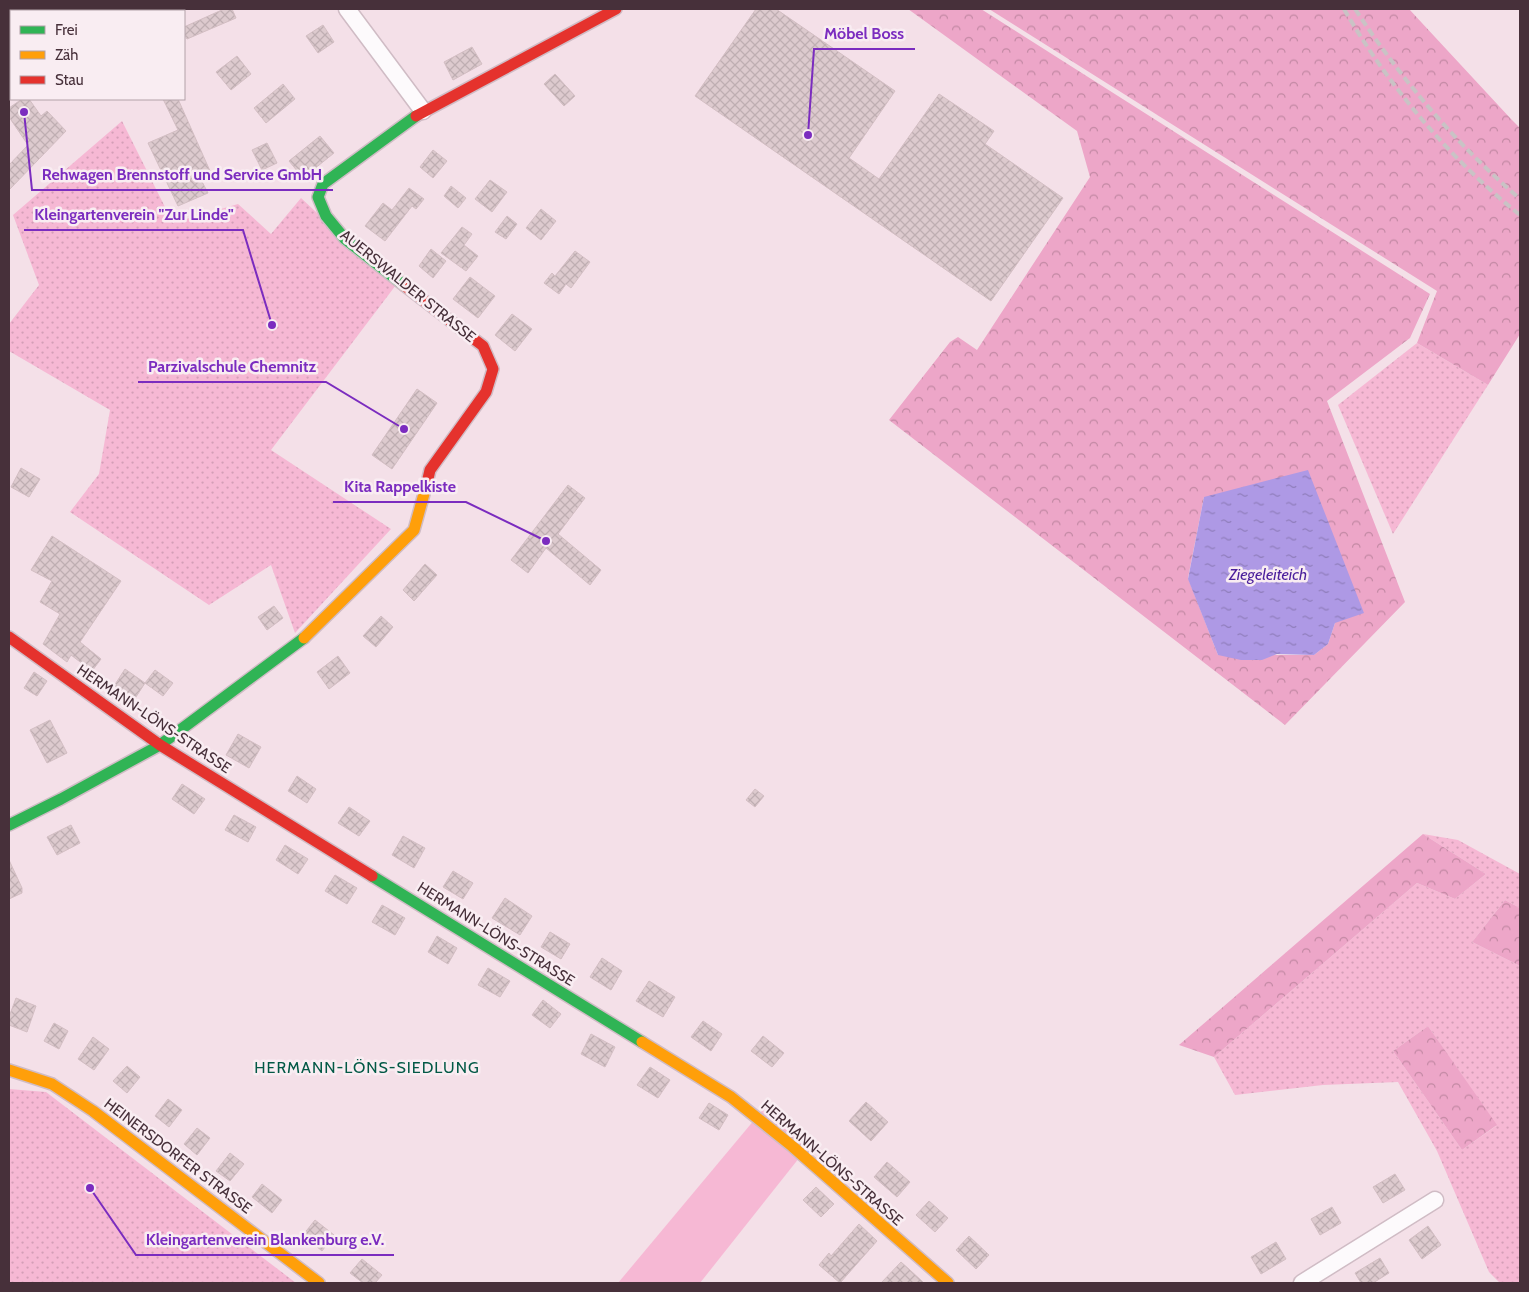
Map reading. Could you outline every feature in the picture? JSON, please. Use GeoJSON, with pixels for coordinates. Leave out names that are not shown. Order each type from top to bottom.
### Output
{"type":"FeatureCollection","features":[{"type":"Feature","properties":{"kind":"street"},"geometry":{"type":"LineString","coordinates":[[347,9],[423,111]]}},
{"type":"Feature","properties":{"kind":"street","name":"AUERSWALDER STRASSE"},"geometry":{"type":"LineString","coordinates":[[9,825],[160,745],[305,638],[414,530],[430,470],[486,392],[493,369],[483,346],[345,238],[326,216],[318,197],[323,184],[423,111],[616,9]]}},
{"type":"Feature","properties":{"kind":"street","name":"HERMANN-LÖNS-STRASSE"},"geometry":{"type":"LineString","coordinates":[[9,636],[160,745],[249,802],[731,1097],[792,1146],[948,1283]]}},
{"type":"Feature","properties":{"kind":"street","name":"HEINERSDORFER STRASSE"},"geometry":{"type":"LineString","coordinates":[[9,1070],[52,1084],[93,1110],[319,1283]]}},
{"type":"Feature","properties":{"kind":"street"},"geometry":{"type":"LineString","coordinates":[[1302,1283],[1435,1200]]}},
{"type":"Feature","properties":{"kind":"shaded area"},"geometry":{"type":"Polygon","coordinates":[[[122,121],[173,223],[238,204],[271,234],[301,198],[345,239],[399,281],[271,450],[391,529],[295,633],[271,565],[209,605],[70,512],[99,474],[110,410],[9,351],[9,324],[39,285],[13,215],[122,121]]]}},
{"type":"Feature","properties":{"kind":"shaded area"},"geometry":{"type":"Polygon","coordinates":[[[1417,343],[1488,385],[1393,534],[1338,405],[1417,343]]]}},
{"type":"Feature","properties":{"kind":"shaded area"},"geometry":{"type":"Polygon","coordinates":[[[1423,834],[1458,840],[1520,874],[1520,908],[1505,900],[1472,942],[1520,966],[1520,1283],[1500,1283],[1489,1272],[1437,1151],[1398,1082],[1323,1085],[1235,1095],[1214,1057],[1417,883],[1455,899],[1486,874],[1423,834]],[[1428,1026],[1393,1051],[1462,1150],[1496,1126],[1428,1026]]]}},
{"type":"Feature","properties":{"kind":"shaded area"},"geometry":{"type":"Polygon","coordinates":[[[9,1089],[46,1092],[296,1283],[9,1283],[9,1089]]]}},
{"type":"Feature","properties":{"kind":"shaded area"},"geometry":{"type":"Polygon","coordinates":[[[765,1107],[811,1143],[700,1283],[618,1283],[765,1107]]]}},
{"type":"Feature","properties":{"kind":"green space"},"geometry":{"type":"Polygon","coordinates":[[[908,9],[981,9],[1430,294],[1410,338],[1327,401],[1405,602],[1285,725],[889,420],[950,342],[958,337],[977,350],[1090,177],[1077,131],[908,9]],[[1204,497],[1188,578],[1218,655],[1314,655],[1328,644],[1335,623],[1204,497]]]}},
{"type":"Feature","properties":{"kind":"green space"},"geometry":{"type":"Polygon","coordinates":[[[989,9],[1409,9],[1520,128],[1520,334],[1488,385],[1417,343],[1437,291],[989,9]]]}},
{"type":"Feature","properties":{"kind":"green space"},"geometry":{"type":"Polygon","coordinates":[[[1423,834],[1486,874],[1455,899],[1417,883],[1214,1057],[1179,1045],[1423,834]]]}},
{"type":"Feature","properties":{"kind":"green space"},"geometry":{"type":"Polygon","coordinates":[[[1505,900],[1520,908],[1520,966],[1472,942],[1505,900]]]}},
{"type":"Feature","properties":{"kind":"green space"},"geometry":{"type":"Polygon","coordinates":[[[1428,1026],[1497,1125],[1462,1150],[1393,1051],[1428,1026]]]}},
{"type":"Feature","properties":{"kind":"water","name":"Ziegeleiteich"},"geometry":{"type":"Polygon","coordinates":[[[1308,470],[1364,613],[1335,623],[1328,644],[1314,655],[1277,654],[1262,660],[1241,660],[1218,655],[1188,579],[1204,497],[1308,470]]]}},
{"type":"Feature","properties":{"kind":"building"},"geometry":{"type":"Polygon","coordinates":[[[224,9],[232,9],[236,18],[187,39],[185,27],[224,9]]]}},
{"type":"Feature","properties":{"kind":"building"},"geometry":{"type":"Polygon","coordinates":[[[756,9],[776,9],[895,91],[849,158],[879,179],[939,94],[994,131],[985,144],[1063,198],[991,301],[695,96],[756,9]]]}},
{"type":"Feature","properties":{"kind":"building"},"geometry":{"type":"Polygon","coordinates":[[[323,25],[334,42],[318,53],[306,36],[323,25]]]}},
{"type":"Feature","properties":{"kind":"building"},"geometry":{"type":"Polygon","coordinates":[[[472,47],[482,64],[453,80],[444,62],[472,47]]]}},
{"type":"Feature","properties":{"kind":"building"},"geometry":{"type":"Polygon","coordinates":[[[237,56],[251,74],[231,90],[216,72],[237,56]]]}},
{"type":"Feature","properties":{"kind":"building"},"geometry":{"type":"Polygon","coordinates":[[[555,74],[575,96],[564,106],[544,84],[555,74]]]}},
{"type":"Feature","properties":{"kind":"building"},"geometry":{"type":"Polygon","coordinates":[[[283,84],[295,99],[266,123],[254,108],[283,84]]]}},
{"type":"Feature","properties":{"kind":"building"},"geometry":{"type":"Polygon","coordinates":[[[21,100],[30,100],[41,116],[47,111],[66,131],[9,190],[9,165],[28,145],[9,117],[9,108],[21,100]]]}},
{"type":"Feature","properties":{"kind":"building"},"geometry":{"type":"Polygon","coordinates":[[[163,100],[178,100],[210,171],[199,176],[208,193],[178,206],[148,143],[178,130],[163,100]]]}},
{"type":"Feature","properties":{"kind":"building"},"geometry":{"type":"Polygon","coordinates":[[[320,136],[334,153],[303,178],[289,161],[320,136]]]}},
{"type":"Feature","properties":{"kind":"building"},"geometry":{"type":"Polygon","coordinates":[[[267,143],[277,163],[262,170],[252,150],[267,143]]]}},
{"type":"Feature","properties":{"kind":"building"},"geometry":{"type":"Polygon","coordinates":[[[433,150],[447,161],[433,178],[420,167],[433,150]]]}},
{"type":"Feature","properties":{"kind":"building"},"geometry":{"type":"Polygon","coordinates":[[[490,180],[507,192],[492,212],[475,199],[490,180]]]}},
{"type":"Feature","properties":{"kind":"building"},"geometry":{"type":"Polygon","coordinates":[[[451,186],[466,198],[458,208],[444,196],[451,186]]]}},
{"type":"Feature","properties":{"kind":"building"},"geometry":{"type":"Polygon","coordinates":[[[409,188],[424,199],[416,209],[412,206],[385,241],[365,226],[383,203],[392,210],[409,188]]]}},
{"type":"Feature","properties":{"kind":"building"},"geometry":{"type":"Polygon","coordinates":[[[541,209],[556,221],[541,240],[526,228],[541,209]]]}},
{"type":"Feature","properties":{"kind":"building"},"geometry":{"type":"Polygon","coordinates":[[[507,216],[517,224],[506,239],[495,232],[507,216]]]}},
{"type":"Feature","properties":{"kind":"building"},"geometry":{"type":"Polygon","coordinates":[[[462,227],[472,234],[464,245],[478,256],[466,271],[441,253],[462,227]]]}},
{"type":"Feature","properties":{"kind":"building"},"geometry":{"type":"Polygon","coordinates":[[[431,249],[446,261],[433,278],[419,266],[431,249]]]}},
{"type":"Feature","properties":{"kind":"building"},"geometry":{"type":"Polygon","coordinates":[[[575,251],[590,262],[571,288],[566,284],[559,294],[544,283],[552,273],[555,276],[575,251]]]}},
{"type":"Feature","properties":{"kind":"building"},"geometry":{"type":"Polygon","coordinates":[[[470,277],[495,296],[478,318],[453,299],[470,277]]]}},
{"type":"Feature","properties":{"kind":"building"},"geometry":{"type":"Polygon","coordinates":[[[512,314],[532,329],[515,351],[495,335],[512,314]]]}},
{"type":"Feature","properties":{"kind":"building"},"geometry":{"type":"Polygon","coordinates":[[[417,389],[437,403],[392,469],[372,455],[417,389]]]}},
{"type":"Feature","properties":{"kind":"building"},"geometry":{"type":"Polygon","coordinates":[[[21,468],[40,479],[29,497],[11,487],[21,468]]]}},
{"type":"Feature","properties":{"kind":"building"},"geometry":{"type":"Polygon","coordinates":[[[568,485],[585,498],[558,534],[601,570],[590,585],[546,548],[528,573],[511,560],[568,485]]]}},
{"type":"Feature","properties":{"kind":"building"},"geometry":{"type":"Polygon","coordinates":[[[52,536],[121,581],[80,642],[101,659],[92,671],[71,655],[67,662],[43,644],[60,614],[40,602],[52,581],[31,570],[52,536]]]}},
{"type":"Feature","properties":{"kind":"building"},"geometry":{"type":"Polygon","coordinates":[[[425,564],[437,575],[414,601],[403,590],[425,564]]]}},
{"type":"Feature","properties":{"kind":"building"},"geometry":{"type":"Polygon","coordinates":[[[274,606],[283,618],[267,630],[258,617],[274,606]]]}},
{"type":"Feature","properties":{"kind":"building"},"geometry":{"type":"Polygon","coordinates":[[[381,616],[393,627],[376,647],[363,636],[381,616]]]}},
{"type":"Feature","properties":{"kind":"building"},"geometry":{"type":"Polygon","coordinates":[[[338,656],[350,673],[329,689],[317,672],[338,656]]]}},
{"type":"Feature","properties":{"kind":"building"},"geometry":{"type":"Polygon","coordinates":[[[125,669],[145,683],[134,700],[114,686],[125,669]]]}},
{"type":"Feature","properties":{"kind":"building"},"geometry":{"type":"Polygon","coordinates":[[[155,670],[173,683],[163,696],[145,683],[155,670]]]}},
{"type":"Feature","properties":{"kind":"building"},"geometry":{"type":"Polygon","coordinates":[[[34,672],[47,681],[37,696],[24,688],[34,672]]]}},
{"type":"Feature","properties":{"kind":"building"},"geometry":{"type":"Polygon","coordinates":[[[50,720],[67,753],[47,763],[30,730],[50,720]]]}},
{"type":"Feature","properties":{"kind":"building"},"geometry":{"type":"Polygon","coordinates":[[[238,734],[261,747],[249,768],[226,755],[238,734]]]}},
{"type":"Feature","properties":{"kind":"building"},"geometry":{"type":"Polygon","coordinates":[[[297,776],[316,789],[307,803],[288,791],[297,776]]]}},
{"type":"Feature","properties":{"kind":"building"},"geometry":{"type":"Polygon","coordinates":[[[182,784],[205,799],[194,814],[172,799],[182,784]]]}},
{"type":"Feature","properties":{"kind":"building"},"geometry":{"type":"Polygon","coordinates":[[[755,789],[764,796],[755,807],[746,800],[755,789]]]}},
{"type":"Feature","properties":{"kind":"building"},"geometry":{"type":"Polygon","coordinates":[[[349,807],[370,821],[359,836],[338,823],[349,807]]]}},
{"type":"Feature","properties":{"kind":"building"},"geometry":{"type":"Polygon","coordinates":[[[234,815],[256,827],[248,842],[225,830],[234,815]]]}},
{"type":"Feature","properties":{"kind":"building"},"geometry":{"type":"Polygon","coordinates":[[[71,825],[80,843],[57,855],[47,837],[71,825]]]}},
{"type":"Feature","properties":{"kind":"building"},"geometry":{"type":"Polygon","coordinates":[[[403,836],[425,848],[414,868],[392,855],[403,836]]]}},
{"type":"Feature","properties":{"kind":"building"},"geometry":{"type":"Polygon","coordinates":[[[285,845],[308,859],[298,874],[276,860],[285,845]]]}},
{"type":"Feature","properties":{"kind":"building"},"geometry":{"type":"Polygon","coordinates":[[[9,860],[22,888],[22,893],[9,899],[9,860]]]}},
{"type":"Feature","properties":{"kind":"building"},"geometry":{"type":"Polygon","coordinates":[[[453,871],[473,883],[463,899],[443,887],[453,871]]]}},
{"type":"Feature","properties":{"kind":"building"},"geometry":{"type":"Polygon","coordinates":[[[335,875],[357,888],[347,904],[325,891],[335,875]]]}},
{"type":"Feature","properties":{"kind":"building"},"geometry":{"type":"Polygon","coordinates":[[[505,898],[532,916],[520,935],[492,918],[505,898]]]}},
{"type":"Feature","properties":{"kind":"building"},"geometry":{"type":"Polygon","coordinates":[[[382,905],[405,918],[395,935],[372,922],[382,905]]]}},
{"type":"Feature","properties":{"kind":"building"},"geometry":{"type":"Polygon","coordinates":[[[550,932],[570,944],[561,959],[541,947],[550,932]]]}},
{"type":"Feature","properties":{"kind":"building"},"geometry":{"type":"Polygon","coordinates":[[[437,936],[457,948],[448,964],[428,952],[437,936]]]}},
{"type":"Feature","properties":{"kind":"building"},"geometry":{"type":"Polygon","coordinates":[[[602,958],[622,971],[611,990],[590,977],[602,958]]]}},
{"type":"Feature","properties":{"kind":"building"},"geometry":{"type":"Polygon","coordinates":[[[488,968],[510,981],[500,997],[478,985],[488,968]]]}},
{"type":"Feature","properties":{"kind":"building"},"geometry":{"type":"Polygon","coordinates":[[[649,981],[675,997],[663,1017],[636,1001],[649,981]]]}},
{"type":"Feature","properties":{"kind":"building"},"geometry":{"type":"Polygon","coordinates":[[[16,998],[36,1006],[27,1032],[9,1025],[9,1017],[16,998]]]}},
{"type":"Feature","properties":{"kind":"building"},"geometry":{"type":"Polygon","coordinates":[[[543,1000],[561,1014],[550,1028],[532,1015],[543,1000]]]}},
{"type":"Feature","properties":{"kind":"building"},"geometry":{"type":"Polygon","coordinates":[[[703,1021],[722,1034],[711,1051],[691,1037],[703,1021]]]}},
{"type":"Feature","properties":{"kind":"building"},"geometry":{"type":"Polygon","coordinates":[[[54,1023],[68,1031],[59,1049],[44,1041],[54,1023]]]}},
{"type":"Feature","properties":{"kind":"building"},"geometry":{"type":"Polygon","coordinates":[[[591,1034],[615,1047],[605,1067],[581,1054],[591,1034]]]}},
{"type":"Feature","properties":{"kind":"building"},"geometry":{"type":"Polygon","coordinates":[[[763,1036],[784,1053],[772,1067],[751,1051],[763,1036]]]}},
{"type":"Feature","properties":{"kind":"building"},"geometry":{"type":"Polygon","coordinates":[[[93,1037],[109,1049],[94,1070],[78,1059],[93,1037]]]}},
{"type":"Feature","properties":{"kind":"building"},"geometry":{"type":"Polygon","coordinates":[[[127,1066],[140,1077],[127,1093],[113,1081],[127,1066]]]}},
{"type":"Feature","properties":{"kind":"building"},"geometry":{"type":"Polygon","coordinates":[[[650,1067],[670,1080],[658,1098],[637,1085],[650,1067]]]}},
{"type":"Feature","properties":{"kind":"building"},"geometry":{"type":"Polygon","coordinates":[[[168,1099],[182,1110],[169,1127],[155,1116],[168,1099]]]}},
{"type":"Feature","properties":{"kind":"building"},"geometry":{"type":"Polygon","coordinates":[[[866,1102],[888,1122],[871,1141],[849,1121],[866,1102]]]}},
{"type":"Feature","properties":{"kind":"building"},"geometry":{"type":"Polygon","coordinates":[[[709,1103],[728,1115],[719,1130],[699,1118],[709,1103]]]}},
{"type":"Feature","properties":{"kind":"building"},"geometry":{"type":"Polygon","coordinates":[[[197,1128],[210,1138],[197,1155],[184,1144],[197,1128]]]}},
{"type":"Feature","properties":{"kind":"building"},"geometry":{"type":"Polygon","coordinates":[[[230,1153],[244,1164],[230,1181],[216,1171],[230,1153]]]}},
{"type":"Feature","properties":{"kind":"building"},"geometry":{"type":"Polygon","coordinates":[[[887,1162],[910,1182],[897,1197],[874,1177],[887,1162]]]}},
{"type":"Feature","properties":{"kind":"building"},"geometry":{"type":"Polygon","coordinates":[[[1395,1174],[1405,1190],[1383,1203],[1373,1187],[1395,1174]]]}},
{"type":"Feature","properties":{"kind":"building"},"geometry":{"type":"Polygon","coordinates":[[[262,1184],[282,1200],[272,1213],[252,1197],[262,1184]]]}},
{"type":"Feature","properties":{"kind":"building"},"geometry":{"type":"Polygon","coordinates":[[[816,1187],[834,1204],[821,1217],[803,1200],[816,1187]]]}},
{"type":"Feature","properties":{"kind":"building"},"geometry":{"type":"Polygon","coordinates":[[[929,1201],[948,1218],[935,1232],[916,1215],[929,1201]]]}},
{"type":"Feature","properties":{"kind":"building"},"geometry":{"type":"Polygon","coordinates":[[[1332,1207],[1341,1223],[1320,1235],[1311,1219],[1332,1207]]]}},
{"type":"Feature","properties":{"kind":"building"},"geometry":{"type":"Polygon","coordinates":[[[315,1220],[334,1235],[322,1251],[303,1235],[315,1220]]]}},
{"type":"Feature","properties":{"kind":"building"},"geometry":{"type":"Polygon","coordinates":[[[859,1224],[877,1241],[840,1283],[819,1265],[829,1253],[831,1256],[859,1224]]]}},
{"type":"Feature","properties":{"kind":"building"},"geometry":{"type":"Polygon","coordinates":[[[1428,1226],[1441,1245],[1422,1259],[1409,1240],[1428,1226]]]}},
{"type":"Feature","properties":{"kind":"building"},"geometry":{"type":"Polygon","coordinates":[[[969,1236],[989,1255],[976,1269],[956,1250],[969,1236]]]}},
{"type":"Feature","properties":{"kind":"building"},"geometry":{"type":"Polygon","coordinates":[[[1276,1242],[1286,1259],[1261,1274],[1251,1257],[1276,1242]]]}},
{"type":"Feature","properties":{"kind":"building"},"geometry":{"type":"Polygon","coordinates":[[[1380,1258],[1389,1273],[1373,1283],[1361,1283],[1355,1273],[1380,1258]]]}},
{"type":"Feature","properties":{"kind":"building"},"geometry":{"type":"Polygon","coordinates":[[[362,1259],[382,1275],[375,1283],[363,1283],[350,1273],[362,1259]]]}},
{"type":"Feature","properties":{"kind":"building"},"geometry":{"type":"Polygon","coordinates":[[[901,1262],[910,1270],[924,1283],[881,1283],[901,1262]]]}},
{"type":"Feature","properties":{"kind":"railway"},"geometry":{"type":"LineString","coordinates":[[1344,9],[1401,94],[1445,146],[1520,215]]}},
{"type":"Feature","properties":{"kind":"railway"},"geometry":{"type":"LineString","coordinates":[[1355,9],[1391,61],[1431,110],[1473,156],[1520,199]]}},
{"type":"Feature","properties":{"kind":"traffic: fast"},"geometry":{"type":"LineString","coordinates":[[405,286],[345,239],[326,216],[318,197],[323,184],[416,116]]}},
{"type":"Feature","properties":{"kind":"traffic: fast"},"geometry":{"type":"LineString","coordinates":[[9,825],[160,745],[304,638]]}},
{"type":"Feature","properties":{"kind":"traffic: fast"},"geometry":{"type":"LineString","coordinates":[[372,876],[642,1042]]}},
{"type":"Feature","properties":{"kind":"traffic: slow"},"geometry":{"type":"LineString","coordinates":[[304,638],[414,530],[427,483]]}},
{"type":"Feature","properties":{"kind":"traffic: slow"},"geometry":{"type":"LineString","coordinates":[[642,1042],[731,1097],[792,1146],[948,1283]]}},
{"type":"Feature","properties":{"kind":"traffic: slow"},"geometry":{"type":"LineString","coordinates":[[9,1070],[52,1084],[93,1111],[319,1283]]}},
{"type":"Feature","properties":{"kind":"traffic: jam"},"geometry":{"type":"LineString","coordinates":[[416,116],[616,9]]}},
{"type":"Feature","properties":{"kind":"traffic: jam"},"geometry":{"type":"LineString","coordinates":[[405,286],[483,346],[493,369],[486,392],[430,470],[427,483]]}},
{"type":"Feature","properties":{"kind":"traffic: jam"},"geometry":{"type":"LineString","coordinates":[[9,637],[160,745],[372,876]]}},
{"type":"Feature","properties":{"kind":"place","name":"Rehwagen Brennstoff und Service GmbH"},"geometry":{"type":"Point","coordinates":[24,112]}},
{"type":"Feature","properties":{"kind":"place","name":"Möbel Boss"},"geometry":{"type":"Point","coordinates":[808,135]}},
{"type":"Feature","properties":{"kind":"place","name":"Kleingartenverein \"Zur Linde\""},"geometry":{"type":"Point","coordinates":[272,325]}},
{"type":"Feature","properties":{"kind":"place","name":"Parzivalschule Chemnitz"},"geometry":{"type":"Point","coordinates":[404,429]}},
{"type":"Feature","properties":{"kind":"place","name":"Kita Rappelkiste"},"geometry":{"type":"Point","coordinates":[546,541]}},
{"type":"Feature","properties":{"kind":"place","name":"Kleingartenverein Blankenburg e.V."},"geometry":{"type":"Point","coordinates":[90,1188]}},
{"type":"Feature","properties":{"kind":"district","name":"HERMANN-LÖNS-SIEDLUNG"},"geometry":{"type":"Point","coordinates":[367,1067]}}]}
